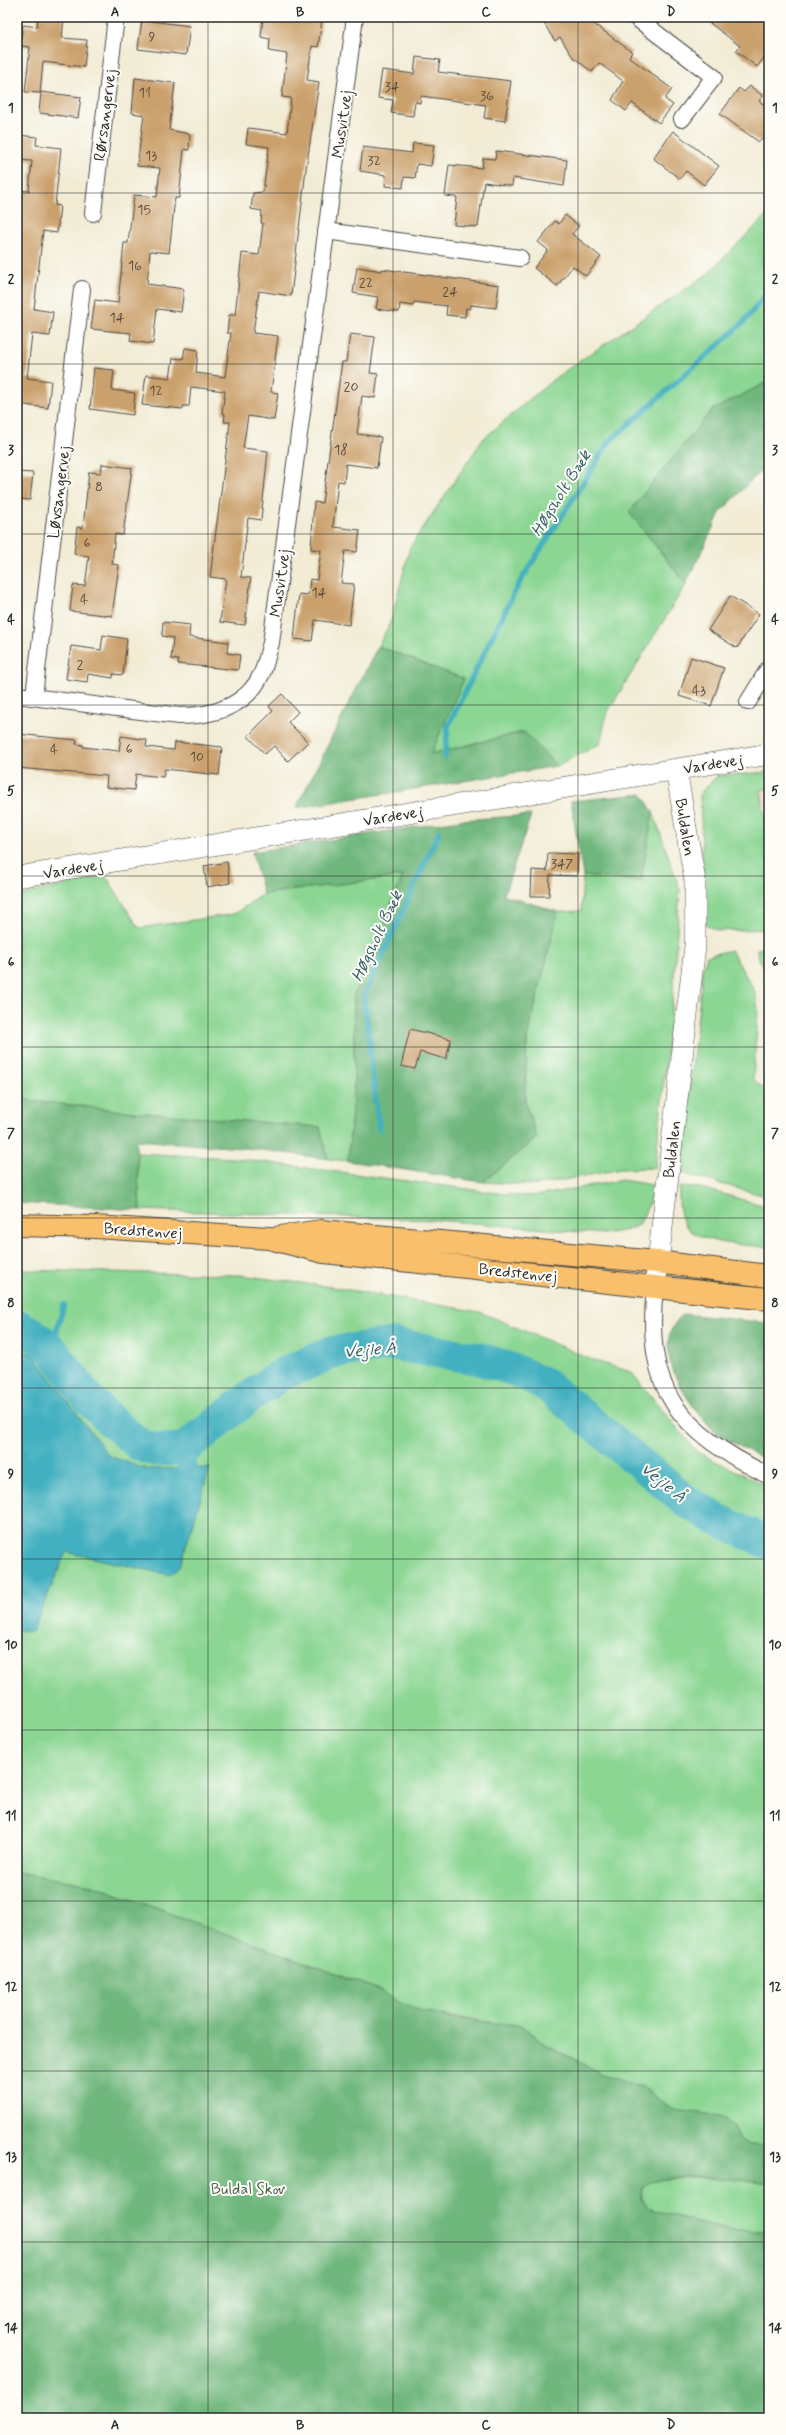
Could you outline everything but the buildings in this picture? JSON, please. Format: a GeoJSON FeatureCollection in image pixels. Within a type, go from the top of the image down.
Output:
{"type":"FeatureCollection","features":[{"type":"Feature","properties":{"kind":"highway","name":"Bredstenvej"},"geometry":{"type":"LineString","coordinates":[[17,1225],[96,1227],[269,1238],[324,1252],[769,1299]]}},
{"type":"Feature","properties":{"kind":"highway","name":"Bredstenvej"},"geometry":{"type":"LineString","coordinates":[[269,1238],[321,1231],[657,1262],[769,1276]]}},
{"type":"Feature","properties":{"kind":"street","name":"Rørsangervej"},"geometry":{"type":"LineString","coordinates":[[93,213],[116,17]]}},
{"type":"Feature","properties":{"kind":"street","name":"Musvitvej"},"geometry":{"type":"LineString","coordinates":[[17,695],[180,716],[204,716],[222,711],[242,697],[262,673],[271,643],[355,17]]}},
{"type":"Feature","properties":{"kind":"street"},"geometry":{"type":"LineString","coordinates":[[635,17],[714,77],[682,119]]}},
{"type":"Feature","properties":{"kind":"street"},"geometry":{"type":"LineString","coordinates":[[326,231],[520,258]]}},
{"type":"Feature","properties":{"kind":"street","name":"Løvsangervej"},"geometry":{"type":"LineString","coordinates":[[34,696],[82,288]]}},
{"type":"Feature","properties":{"kind":"street"},"geometry":{"type":"LineString","coordinates":[[748,702],[769,668]]}},
{"type":"Feature","properties":{"kind":"street","name":"Vardevej"},"geometry":{"type":"LineString","coordinates":[[17,877],[769,754]]}},
{"type":"Feature","properties":{"kind":"street","name":"Buldalen"},"geometry":{"type":"LineString","coordinates":[[676,770],[695,881],[695,946],[657,1262],[652,1316],[654,1359],[666,1394],[688,1422],[711,1442],[740,1461],[769,1476]]}},
{"type":"Feature","properties":{"kind":"shaded area"},"geometry":{"type":"Polygon","coordinates":[[[769,788],[769,844],[761,789],[769,788]]]}},
{"type":"Feature","properties":{"kind":"green space"},"geometry":{"type":"Polygon","coordinates":[[[769,213],[769,381],[711,411],[629,512],[686,584],[607,713],[600,744],[557,766],[523,732],[430,754],[464,679],[378,646],[391,621],[410,547],[483,439],[555,378],[706,275],[769,213]]]}},
{"type":"Feature","properties":{"kind":"green space"},"geometry":{"type":"Polygon","coordinates":[[[769,381],[769,462],[720,513],[686,584],[629,512],[711,411],[769,381]]]}},
{"type":"Feature","properties":{"kind":"green space"},"geometry":{"type":"Polygon","coordinates":[[[378,646],[464,679],[431,754],[524,732],[557,766],[296,808],[378,646]]]}},
{"type":"Feature","properties":{"kind":"green space"},"geometry":{"type":"Polygon","coordinates":[[[769,772],[769,788],[761,790],[769,844],[769,929],[719,931],[705,925],[700,793],[717,776],[769,772]]]}},
{"type":"Feature","properties":{"kind":"green space"},"geometry":{"type":"Polygon","coordinates":[[[642,794],[653,812],[641,881],[583,876],[571,801],[642,794]]]}},
{"type":"Feature","properties":{"kind":"green space"},"geometry":{"type":"Polygon","coordinates":[[[653,812],[680,890],[672,1004],[655,1168],[621,1169],[537,1185],[483,1182],[537,1138],[525,1102],[527,1039],[558,912],[581,911],[583,876],[641,881],[653,812]]]}},
{"type":"Feature","properties":{"kind":"green space"},"geometry":{"type":"Polygon","coordinates":[[[531,815],[504,895],[558,912],[527,1039],[525,1102],[537,1138],[483,1182],[348,1161],[354,1085],[354,994],[403,876],[263,894],[252,852],[460,820],[531,815]]]}},
{"type":"Feature","properties":{"kind":"green space"},"geometry":{"type":"Polygon","coordinates":[[[106,876],[139,928],[234,914],[263,894],[403,876],[354,994],[354,1085],[348,1161],[328,1159],[320,1127],[133,1112],[17,1099],[17,896],[106,876]]]}},
{"type":"Feature","properties":{"kind":"green space"},"geometry":{"type":"Polygon","coordinates":[[[769,947],[769,980],[767,972],[758,957],[757,949],[769,947]]]}},
{"type":"Feature","properties":{"kind":"green space"},"geometry":{"type":"Polygon","coordinates":[[[731,950],[755,992],[758,1010],[753,1079],[769,1094],[769,1197],[681,1173],[703,967],[707,956],[731,950]]]}},
{"type":"Feature","properties":{"kind":"green space"},"geometry":{"type":"Polygon","coordinates":[[[17,1099],[133,1112],[320,1127],[328,1159],[255,1149],[136,1140],[140,1210],[17,1203],[17,1099]]]}},
{"type":"Feature","properties":{"kind":"green space"},"geometry":{"type":"Polygon","coordinates":[[[137,1153],[232,1158],[521,1196],[541,1195],[622,1180],[652,1185],[649,1204],[639,1225],[627,1230],[604,1234],[437,1220],[140,1210],[137,1153]]]}},
{"type":"Feature","properties":{"kind":"green space"},"geometry":{"type":"Polygon","coordinates":[[[679,1187],[701,1188],[769,1207],[769,1247],[725,1243],[702,1237],[693,1232],[683,1222],[680,1207],[679,1187]]]}},
{"type":"Feature","properties":{"kind":"green space"},"geometry":{"type":"Polygon","coordinates":[[[17,1270],[240,1275],[338,1288],[480,1312],[595,1361],[631,1372],[697,1452],[769,1487],[769,2146],[750,2145],[739,2139],[732,2125],[725,2118],[715,2115],[674,2110],[641,2086],[604,2076],[570,2056],[543,2044],[526,2028],[422,2012],[393,2001],[380,1990],[92,1885],[17,1872],[17,1270]]]}},
{"type":"Feature","properties":{"kind":"green space"},"geometry":{"type":"Polygon","coordinates":[[[684,1314],[769,1323],[769,1461],[735,1444],[711,1429],[693,1406],[677,1380],[668,1352],[669,1338],[674,1325],[684,1314]]]}},
{"type":"Feature","properties":{"kind":"green space","name":"Buldal Skov"},"geometry":{"type":"Polygon","coordinates":[[[17,1872],[92,1885],[380,1990],[395,2000],[429,2013],[465,2020],[519,2025],[526,2028],[543,2044],[570,2056],[604,2076],[641,2086],[674,2110],[715,2115],[725,2118],[732,2125],[739,2139],[750,2145],[769,2146],[769,2184],[741,2180],[703,2178],[666,2179],[652,2182],[642,2187],[641,2194],[643,2202],[650,2209],[705,2224],[739,2231],[769,2231],[769,2418],[17,2418],[17,1872]]]}},
{"type":"Feature","properties":{"kind":"green space"},"geometry":{"type":"Polygon","coordinates":[[[725,2178],[769,2184],[769,2231],[739,2231],[705,2224],[650,2209],[645,2204],[642,2197],[642,2187],[654,2179],[725,2178]]]}},
{"type":"Feature","properties":{"kind":"water"},"geometry":{"type":"Polygon","coordinates":[[[17,1349],[33,1355],[109,1456],[146,1469],[210,1468],[180,1566],[170,1575],[66,1552],[32,1632],[17,1630],[17,1349]]]}},
{"type":"Feature","properties":{"kind":"waterway","name":"Høgsholt Bæk"},"geometry":{"type":"LineString","coordinates":[[445,757],[448,726],[518,585],[609,442],[743,323],[769,290]]}},
{"type":"Feature","properties":{"kind":"waterway","name":"Høgsholt Bæk"},"geometry":{"type":"LineString","coordinates":[[379,1129],[364,996],[439,832]]}},
{"type":"Feature","properties":{"kind":"waterway"},"geometry":{"type":"LineString","coordinates":[[51,1349],[64,1305]]}},
{"type":"Feature","properties":{"kind":"waterway","name":"Vejle Å"},"geometry":{"type":"LineString","coordinates":[[17,1325],[33,1334],[51,1349],[88,1398],[110,1420],[140,1445],[155,1450],[184,1449],[252,1395],[284,1373],[334,1352],[392,1344],[480,1359],[517,1371],[546,1385],[686,1501],[718,1520],[769,1543]]}},
{"type":"Feature","properties":{"kind":"waterway"},"geometry":{"type":"LineString","coordinates":[[177,1451],[187,1466],[189,1476],[183,1493]]}}]}
